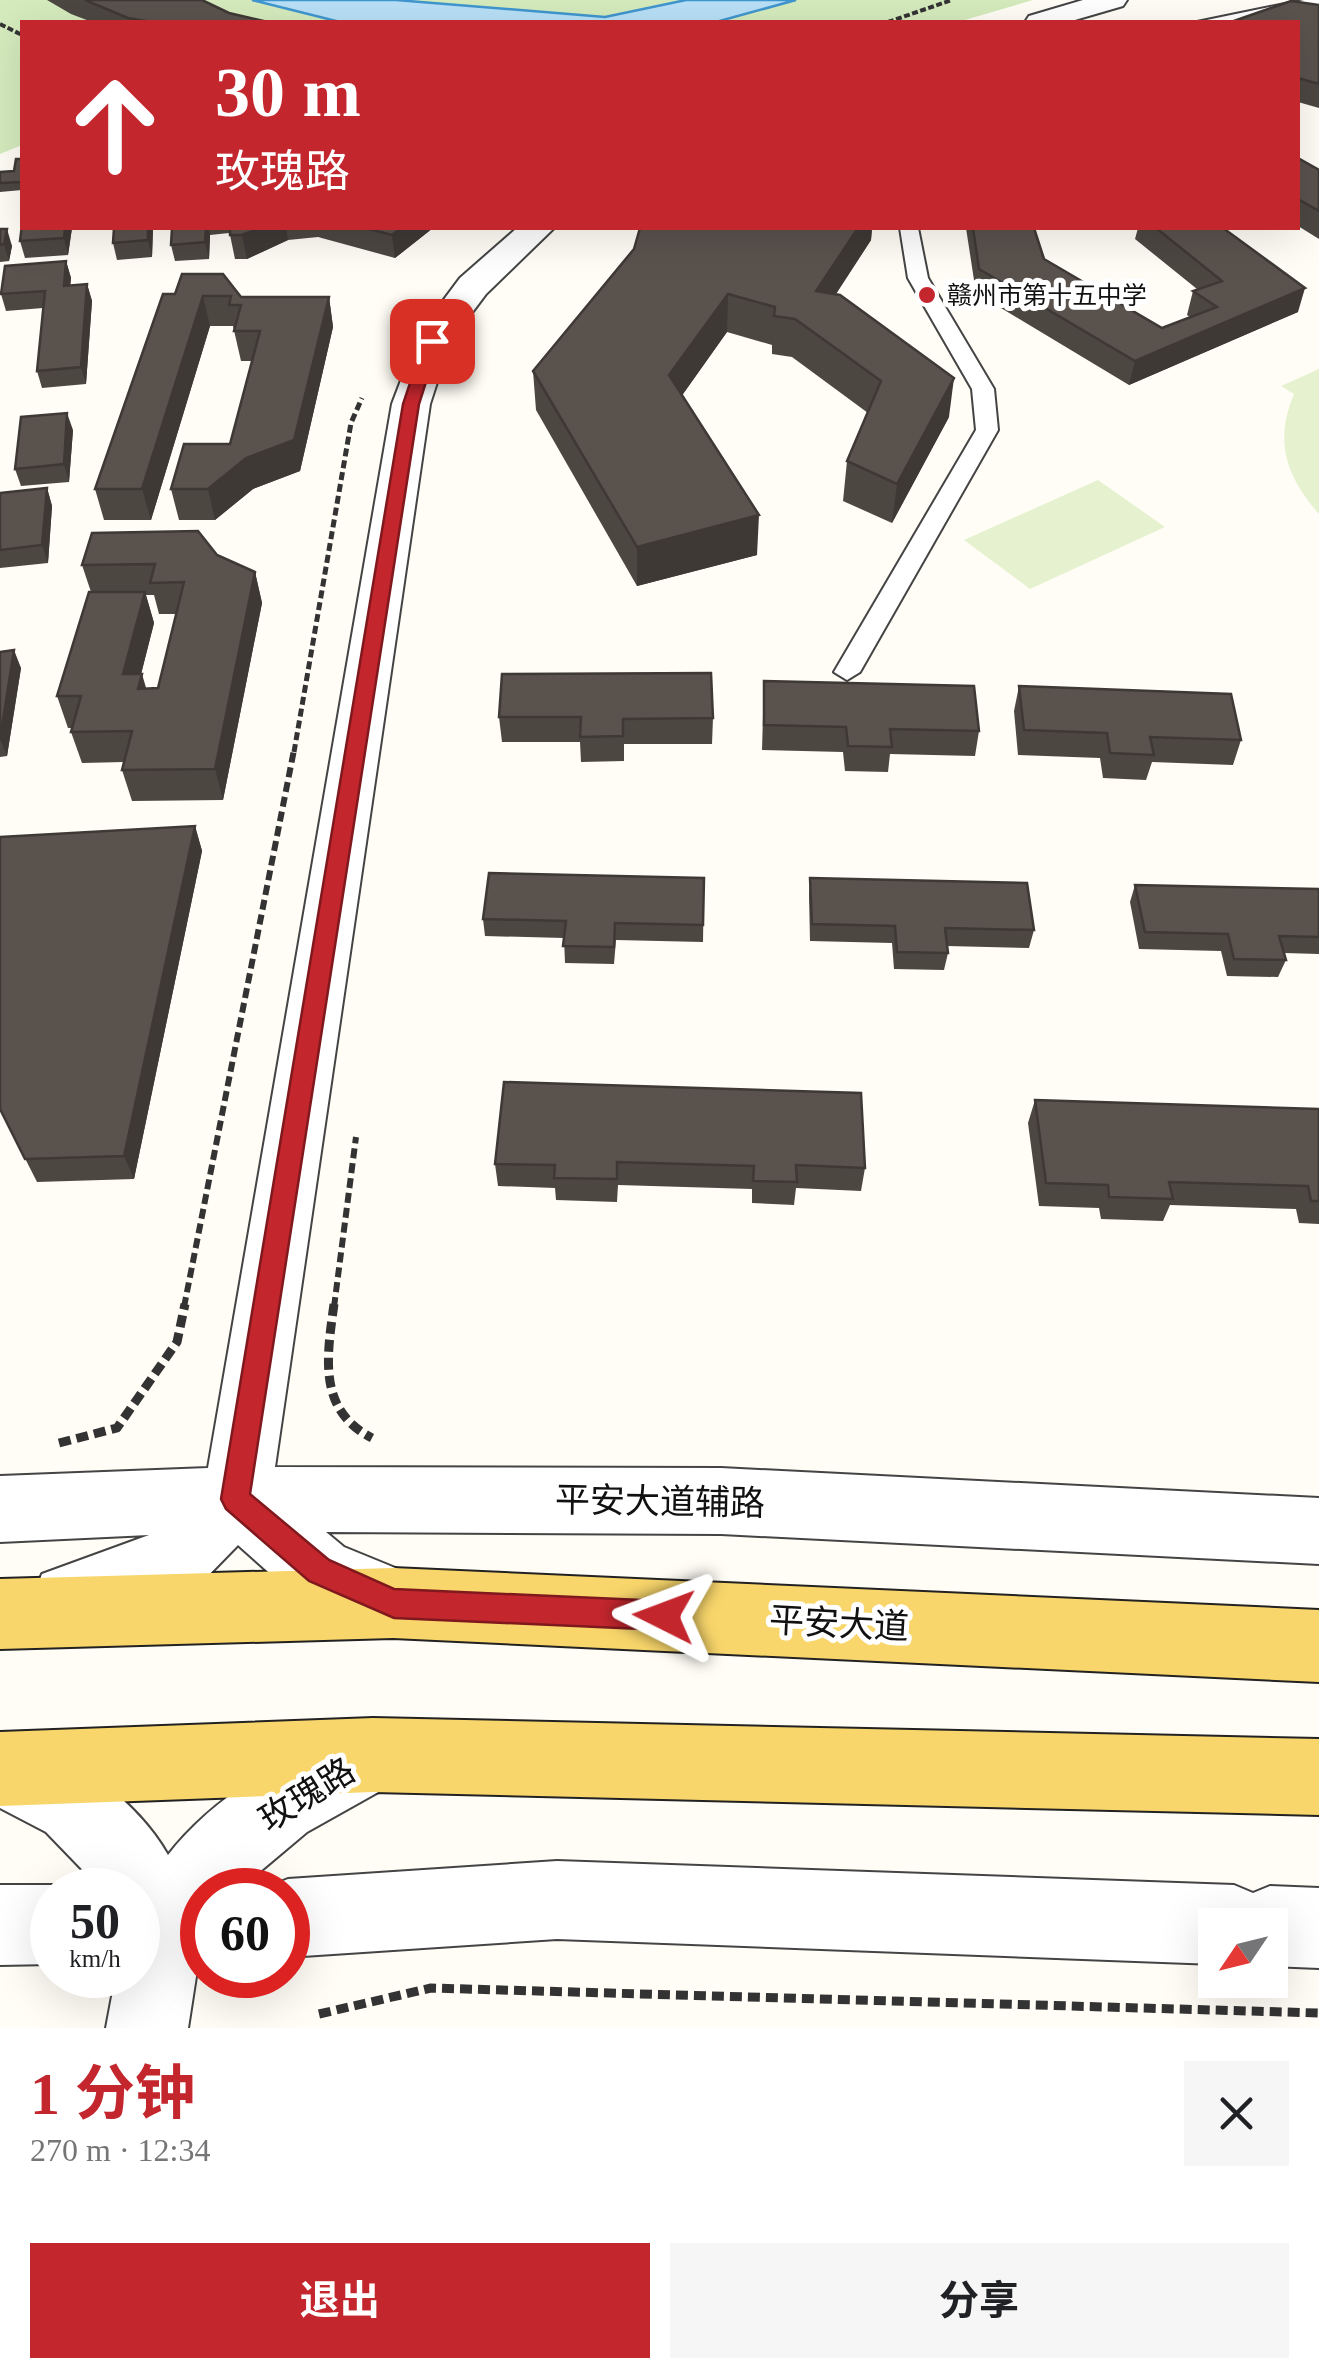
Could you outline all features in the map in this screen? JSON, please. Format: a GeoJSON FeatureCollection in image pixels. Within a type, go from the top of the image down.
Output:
{"type":"FeatureCollection","features":[{"type":"Feature","properties":{"kind":"main road","name":"平安大道"},"geometry":{"type":"LineString","coordinates":[[14,1614],[394,1603],[1319,1646]]}},
{"type":"Feature","properties":{"kind":"main road"},"geometry":{"type":"LineString","coordinates":[[1,1769],[373,1755],[1319,1777]]}},
{"type":"Feature","properties":{"kind":"street"},"geometry":{"type":"LineString","coordinates":[[1046,20],[1113,0]]}},
{"type":"Feature","properties":{"kind":"street"},"geometry":{"type":"LineString","coordinates":[[14,1614],[175,1560],[236,1499],[411,404],[432,341],[473,286],[535,230]]}},
{"type":"Feature","properties":{"kind":"street"},"geometry":{"type":"LineString","coordinates":[[236,1499],[319,1570],[394,1603]]}},
{"type":"Feature","properties":{"kind":"street","name":"平安大道辅路"},"geometry":{"type":"LineString","coordinates":[[0,1510],[236,1499],[720,1500],[1319,1531]]}},
{"type":"Feature","properties":{"kind":"street","name":"玫瑰路"},"geometry":{"type":"LineString","coordinates":[[147,2028],[168,1925],[214,1858],[280,1805],[373,1755]]}},
{"type":"Feature","properties":{"kind":"street"},"geometry":{"type":"LineString","coordinates":[[1,1769],[72,1805],[127,1858],[168,1925]]}},
{"type":"Feature","properties":{"kind":"street"},"geometry":{"type":"LineString","coordinates":[[310,1917],[557,1900],[1198,1924]]}},
{"type":"Feature","properties":{"kind":"street"},"geometry":{"type":"LineString","coordinates":[[0,1925],[30,1925]]}},
{"type":"Feature","properties":{"kind":"street"},"geometry":{"type":"LineString","coordinates":[[1288,1927],[1319,1928]]}},
{"type":"Feature","properties":{"kind":"lane"},"geometry":{"type":"LineString","coordinates":[[1216,20],[1319,2]]}},
{"type":"Feature","properties":{"kind":"lane"},"geometry":{"type":"LineString","coordinates":[[847,672],[988,430],[983,390],[918,278],[909,230]]}},
{"type":"Feature","properties":{"kind":"path"},"geometry":{"type":"LineString","coordinates":[[894,20],[952,0]]}},
{"type":"Feature","properties":{"kind":"path"},"geometry":{"type":"LineString","coordinates":[[117,1428],[177,1342],[288,786],[351,423],[363,395]]}},
{"type":"Feature","properties":{"kind":"path"},"geometry":{"type":"LineString","coordinates":[[349,1426],[324,1371],[356,1136]]}},
{"type":"Feature","properties":{"kind":"path"},"geometry":{"type":"LineString","coordinates":[[320,2014],[431,1988],[1319,2013]]}},
{"type":"Feature","properties":{"kind":"green space"},"geometry":{"type":"Polygon","coordinates":[[[0,0],[1033,0],[965,20],[20,20],[20,146],[0,154],[0,0]]]}},
{"type":"Feature","properties":{"kind":"green space"},"geometry":{"type":"Polygon","coordinates":[[[1319,369],[1319,514],[1291,472],[1284,443],[1294,394],[1281,386],[1319,369]]]}},
{"type":"Feature","properties":{"kind":"green space"},"geometry":{"type":"Polygon","coordinates":[[[1098,480],[1165,527],[1030,589],[964,540],[1098,480]]]}},
{"type":"Feature","properties":{"kind":"water"},"geometry":{"type":"Polygon","coordinates":[[[252,0],[396,0],[605,17],[686,0],[796,0],[723,20],[332,20],[252,0]]]}},
{"type":"Feature","properties":{"kind":"building"},"geometry":{"type":"Polygon","coordinates":[[[85,0],[202,0],[229,13],[259,20],[140,20],[85,0]]]}},
{"type":"Feature","properties":{"kind":"building"},"geometry":{"type":"Polygon","coordinates":[[[1291,1],[1319,5],[1319,84],[1300,79],[1300,20],[1237,20],[1291,1]]]}},
{"type":"Feature","properties":{"kind":"building"},"geometry":{"type":"Polygon","coordinates":[[[16,159],[20,159],[20,182],[0,183],[0,172],[14,171],[16,159]]]}},
{"type":"Feature","properties":{"kind":"building"},"geometry":{"type":"Polygon","coordinates":[[[1300,159],[1319,170],[1319,211],[1300,200],[1300,159]]]}},
{"type":"Feature","properties":{"kind":"building"},"geometry":{"type":"Polygon","coordinates":[[[0,229],[7,229],[4,244],[0,245],[0,229]]]}},
{"type":"Feature","properties":{"kind":"building"},"geometry":{"type":"Polygon","coordinates":[[[21,230],[65,230],[64,238],[20,241],[21,230]]]}},
{"type":"Feature","properties":{"kind":"building"},"geometry":{"type":"Polygon","coordinates":[[[114,230],[148,230],[148,240],[113,243],[114,230]]]}},
{"type":"Feature","properties":{"kind":"building"},"geometry":{"type":"Polygon","coordinates":[[[172,230],[206,230],[205,242],[171,245],[172,230]]]}},
{"type":"Feature","properties":{"kind":"building"},"geometry":{"type":"Polygon","coordinates":[[[230,230],[255,230],[242,235],[230,235],[230,230]]]}},
{"type":"Feature","properties":{"kind":"building"},"geometry":{"type":"Polygon","coordinates":[[[373,230],[398,230],[392,235],[373,230]]]}},
{"type":"Feature","properties":{"kind":"building"},"geometry":{"type":"Polygon","coordinates":[[[639,230],[857,230],[816,291],[840,295],[954,378],[897,484],[847,461],[881,381],[795,319],[774,316],[775,307],[728,294],[669,375],[759,515],[637,547],[533,371],[634,249],[639,230]]]}},
{"type":"Feature","properties":{"kind":"building"},"geometry":{"type":"Polygon","coordinates":[[[973,230],[1035,230],[1044,259],[1162,328],[1217,307],[1193,291],[1222,281],[1158,230],[1226,230],[1305,288],[1135,361],[979,269],[973,230]]]}},
{"type":"Feature","properties":{"kind":"building"},"geometry":{"type":"Polygon","coordinates":[[[66,261],[64,286],[87,284],[81,367],[37,371],[45,291],[1,294],[5,266],[66,261]]]}},
{"type":"Feature","properties":{"kind":"building"},"geometry":{"type":"Polygon","coordinates":[[[182,274],[223,274],[241,297],[329,297],[294,440],[246,458],[208,489],[171,489],[184,444],[230,444],[260,331],[234,331],[241,305],[229,305],[231,296],[203,296],[142,489],[95,489],[163,294],[175,294],[182,274]]]}},
{"type":"Feature","properties":{"kind":"building"},"geometry":{"type":"Polygon","coordinates":[[[67,413],[64,464],[15,469],[21,417],[67,413]]]}},
{"type":"Feature","properties":{"kind":"building"},"geometry":{"type":"Polygon","coordinates":[[[47,488],[42,545],[0,550],[0,493],[47,488]]]}},
{"type":"Feature","properties":{"kind":"building"},"geometry":{"type":"Polygon","coordinates":[[[198,531],[217,555],[255,572],[215,769],[122,770],[132,731],[71,732],[81,696],[57,696],[89,592],[145,592],[123,674],[142,674],[138,689],[158,688],[184,582],[150,583],[155,564],[82,565],[92,533],[198,531]]]}},
{"type":"Feature","properties":{"kind":"building"},"geometry":{"type":"Polygon","coordinates":[[[14,650],[0,739],[0,652],[14,650]]]}},
{"type":"Feature","properties":{"kind":"building"},"geometry":{"type":"Polygon","coordinates":[[[711,673],[713,718],[623,719],[623,736],[580,737],[581,717],[499,717],[502,674],[711,673]]]}},
{"type":"Feature","properties":{"kind":"building"},"geometry":{"type":"Polygon","coordinates":[[[764,681],[974,686],[979,731],[890,729],[892,747],[848,746],[846,727],[764,725],[764,681]]]}},
{"type":"Feature","properties":{"kind":"building"},"geometry":{"type":"Polygon","coordinates":[[[1019,686],[1231,694],[1241,740],[1150,737],[1154,755],[1110,753],[1107,733],[1024,730],[1019,686]]]}},
{"type":"Feature","properties":{"kind":"building"},"geometry":{"type":"Polygon","coordinates":[[[195,826],[124,1156],[25,1159],[0,1109],[0,837],[195,826]]]}},
{"type":"Feature","properties":{"kind":"building"},"geometry":{"type":"Polygon","coordinates":[[[489,873],[704,878],[703,925],[615,923],[614,947],[563,946],[566,921],[483,919],[489,873]]]}},
{"type":"Feature","properties":{"kind":"building"},"geometry":{"type":"Polygon","coordinates":[[[810,878],[1027,883],[1034,930],[945,928],[948,953],[897,952],[895,926],[812,924],[810,878]]]}},
{"type":"Feature","properties":{"kind":"building"},"geometry":{"type":"Polygon","coordinates":[[[1135,885],[1319,889],[1319,937],[1279,936],[1286,960],[1234,959],[1228,934],[1145,932],[1135,885]]]}},
{"type":"Feature","properties":{"kind":"building"},"geometry":{"type":"Polygon","coordinates":[[[504,1082],[861,1093],[865,1168],[796,1165],[797,1182],[753,1181],[754,1166],[617,1162],[617,1179],[554,1178],[555,1165],[495,1164],[504,1082]]]}},
{"type":"Feature","properties":{"kind":"building"},"geometry":{"type":"Polygon","coordinates":[[[1035,1100],[1319,1109],[1319,1201],[1311,1201],[1308,1186],[1169,1182],[1173,1199],[1109,1197],[1108,1185],[1046,1183],[1035,1100]]]}},
{"type":"Feature","properties":{"kind":"place","name":"赣州市第十五中学"},"geometry":{"type":"Point","coordinates":[927,295]}},
{"type":"Feature","properties":{"kind":"route"},"geometry":{"type":"LineString","coordinates":[[432,341],[411,404],[236,1499],[277,1539],[319,1570],[394,1603],[664,1616]]}}]}
